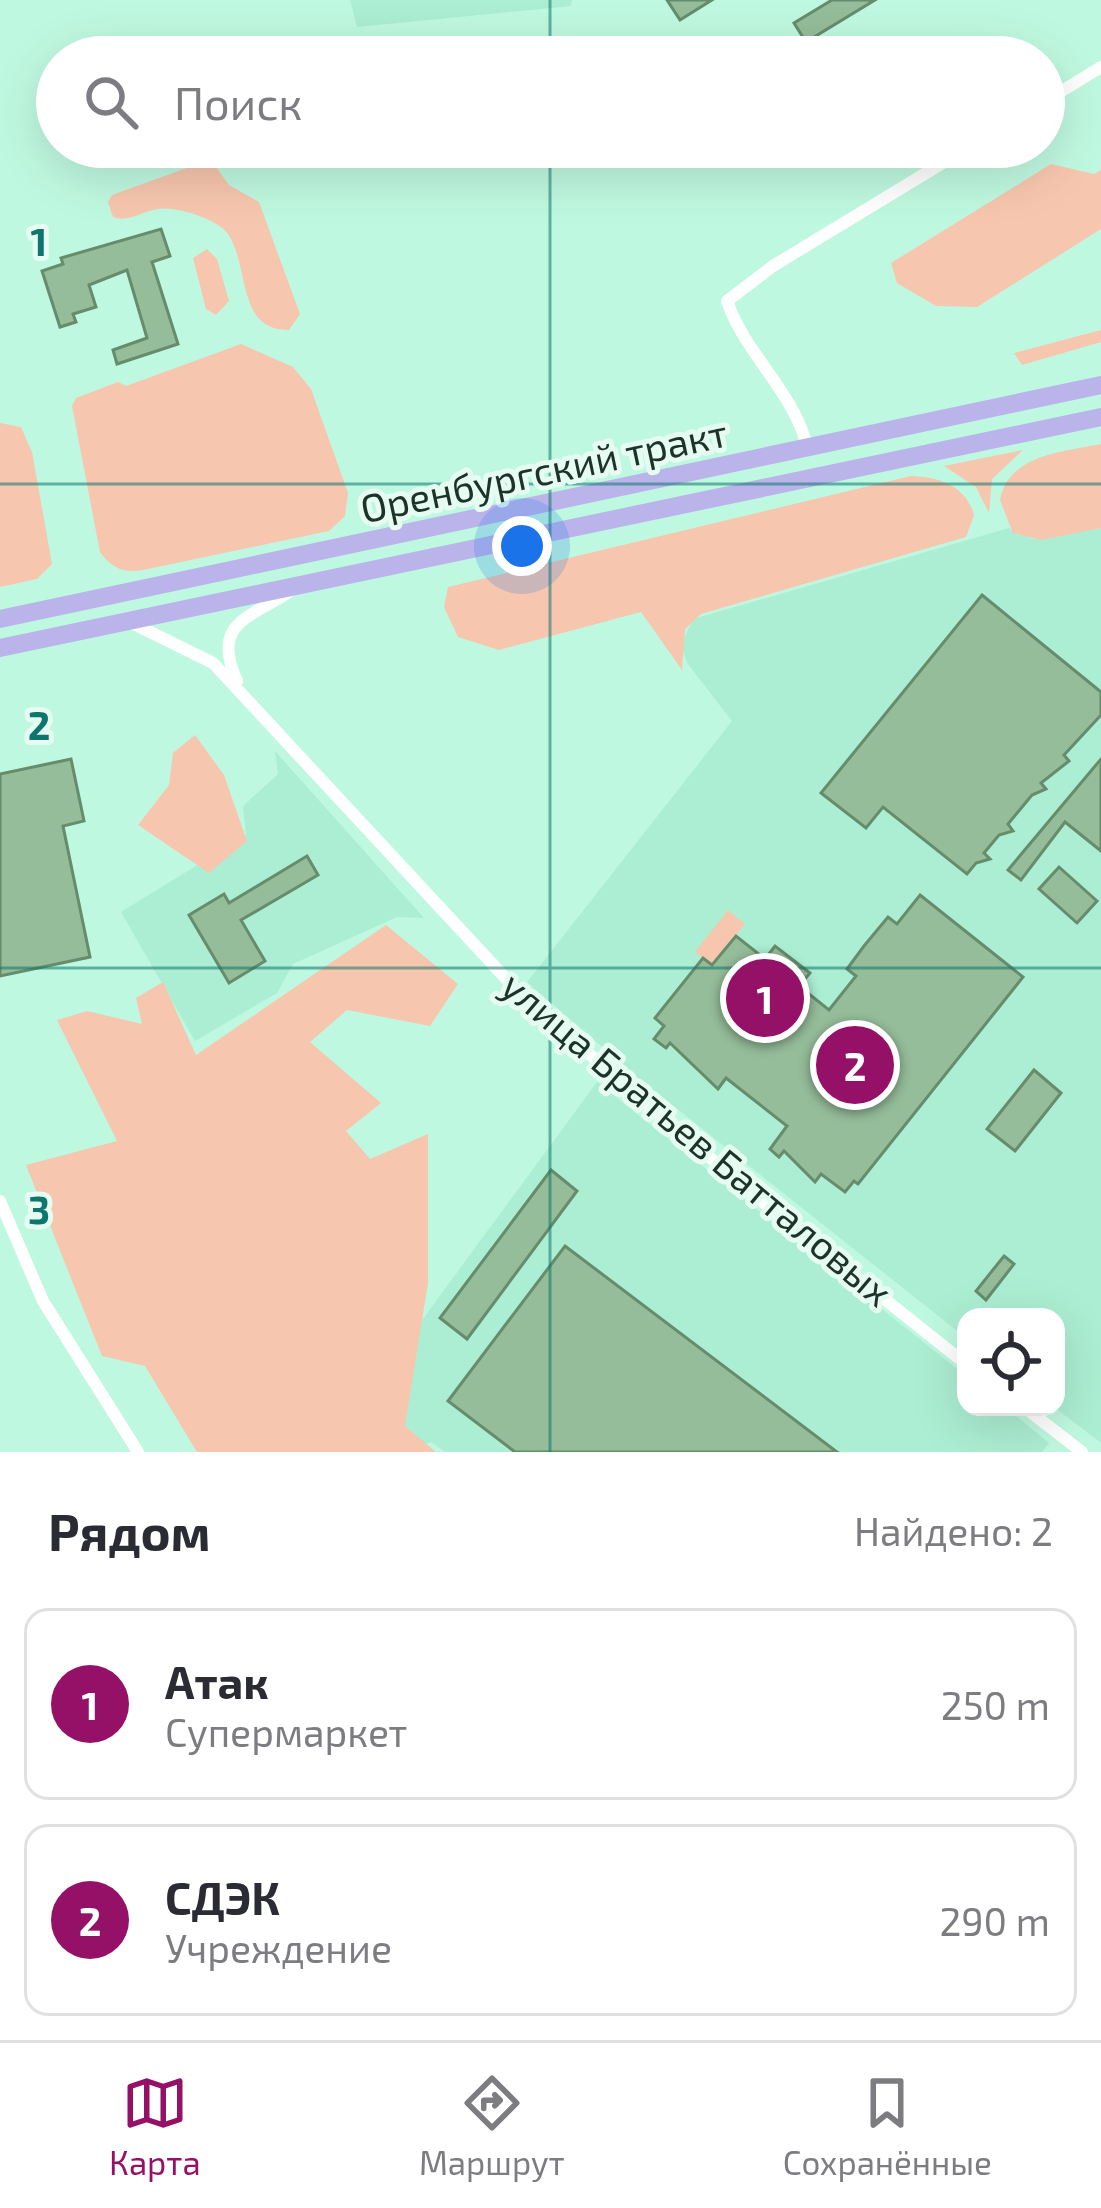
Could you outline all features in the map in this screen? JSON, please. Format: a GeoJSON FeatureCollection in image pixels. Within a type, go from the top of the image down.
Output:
{"type":"FeatureCollection","features":[{"type":"Feature","properties":{"kind":"main road","name":"Оренбургский тракт"},"geometry":{"type":"LineString","coordinates":[[0,619],[1101,385]]}},
{"type":"Feature","properties":{"kind":"main road","name":"Оренбургский тракт"},"geometry":{"type":"LineString","coordinates":[[0,648],[1101,417]]}},
{"type":"Feature","properties":{"kind":"street"},"geometry":{"type":"LineString","coordinates":[[1065,89],[1101,68]]}},
{"type":"Feature","properties":{"kind":"street"},"geometry":{"type":"LineString","coordinates":[[808,450],[800,416],[749,346],[727,301],[773,266],[934,168]]}},
{"type":"Feature","properties":{"kind":"street","name":"улица Братьев Батталовых"},"geometry":{"type":"LineString","coordinates":[[243,693],[227,656],[236,622],[302,584]]}},
{"type":"Feature","properties":{"kind":"street","name":"улица Братьев Батталовых"},"geometry":{"type":"LineString","coordinates":[[125,620],[182,643],[243,693],[524,998],[690,1142],[957,1357]]}},
{"type":"Feature","properties":{"kind":"street"},"geometry":{"type":"LineString","coordinates":[[0,1202],[43,1301],[138,1452]]}},
{"type":"Feature","properties":{"kind":"street"},"geometry":{"type":"LineString","coordinates":[[1036,1416],[1082,1452]]}},
{"type":"Feature","properties":{"kind":"shaded area"},"geometry":{"type":"Polygon","coordinates":[[[350,0],[572,0],[571,6],[357,27],[350,0]]]}},
{"type":"Feature","properties":{"kind":"shaded area"},"geometry":{"type":"Polygon","coordinates":[[[187,168],[217,168],[229,185],[259,202],[300,314],[289,330],[272,327],[252,309],[235,247],[215,223],[166,209],[125,219],[113,217],[108,202],[112,195],[187,168]]]}},
{"type":"Feature","properties":{"kind":"shaded area"},"geometry":{"type":"Polygon","coordinates":[[[1045,168],[1094,174],[1101,170],[1101,229],[977,307],[936,306],[897,283],[891,263],[1045,168]]]}},
{"type":"Feature","properties":{"kind":"shaded area"},"geometry":{"type":"Polygon","coordinates":[[[207,249],[217,259],[229,301],[216,315],[206,309],[193,258],[207,249]]]}},
{"type":"Feature","properties":{"kind":"shaded area"},"geometry":{"type":"Polygon","coordinates":[[[1101,330],[1101,342],[1022,365],[1014,353],[1101,330]]]}},
{"type":"Feature","properties":{"kind":"shaded area"},"geometry":{"type":"Polygon","coordinates":[[[241,344],[293,367],[311,389],[348,493],[345,516],[329,531],[143,570],[114,566],[100,552],[72,406],[76,398],[118,382],[126,386],[241,344]]]}},
{"type":"Feature","properties":{"kind":"shaded area"},"geometry":{"type":"Polygon","coordinates":[[[0,423],[21,427],[32,452],[52,564],[37,579],[0,587],[0,423]]]}},
{"type":"Feature","properties":{"kind":"shaded area"},"geometry":{"type":"Polygon","coordinates":[[[1101,444],[1101,528],[1041,540],[1013,533],[1000,500],[1014,473],[1055,453],[1101,444]]]}},
{"type":"Feature","properties":{"kind":"shaded area"},"geometry":{"type":"Polygon","coordinates":[[[1023,450],[992,479],[989,513],[976,487],[944,466],[1023,450]]]}},
{"type":"Feature","properties":{"kind":"shaded area"},"geometry":{"type":"Polygon","coordinates":[[[911,476],[942,481],[965,497],[974,515],[966,537],[701,614],[685,629],[682,670],[641,612],[499,650],[458,637],[444,607],[448,587],[911,476]]]}},
{"type":"Feature","properties":{"kind":"shaded area"},"geometry":{"type":"Polygon","coordinates":[[[1009,528],[1033,539],[1101,528],[1101,1443],[1065,1415],[1065,1308],[957,1308],[957,1331],[637,1077],[527,982],[732,721],[687,663],[681,645],[693,619],[1009,528]]]}},
{"type":"Feature","properties":{"kind":"shaded area"},"geometry":{"type":"Polygon","coordinates":[[[195,735],[224,775],[247,841],[209,873],[138,825],[169,785],[173,753],[195,735]]]}},
{"type":"Feature","properties":{"kind":"shaded area"},"geometry":{"type":"Polygon","coordinates":[[[275,751],[424,918],[397,917],[293,964],[277,993],[195,1041],[121,912],[246,835],[243,806],[278,774],[275,751]]]}},
{"type":"Feature","properties":{"kind":"shaded area"},"geometry":{"type":"Polygon","coordinates":[[[728,910],[745,924],[712,965],[695,952],[728,910]]]}},
{"type":"Feature","properties":{"kind":"shaded area"},"geometry":{"type":"Polygon","coordinates":[[[386,925],[458,984],[430,1026],[347,1010],[310,1042],[381,1103],[346,1131],[370,1159],[428,1134],[428,1283],[405,1426],[436,1452],[197,1452],[145,1366],[102,1356],[26,1165],[117,1141],[57,1020],[87,1011],[142,1024],[136,998],[163,982],[196,1055],[386,925]]]}},
{"type":"Feature","properties":{"kind":"shaded area"},"geometry":{"type":"Polygon","coordinates":[[[597,1082],[957,1369],[957,1416],[1016,1416],[1049,1443],[1042,1452],[445,1452],[431,1442],[414,1449],[361,1403],[597,1082]]]}},
{"type":"Feature","properties":{"kind":"building"},"geometry":{"type":"Polygon","coordinates":[[[667,0],[712,0],[680,20],[667,0]]]}},
{"type":"Feature","properties":{"kind":"building"},"geometry":{"type":"Polygon","coordinates":[[[832,0],[875,0],[816,36],[802,36],[794,23],[832,0]]]}},
{"type":"Feature","properties":{"kind":"building"},"geometry":{"type":"Polygon","coordinates":[[[161,229],[170,256],[152,262],[178,344],[117,364],[113,350],[147,338],[127,270],[89,285],[96,307],[73,314],[76,322],[60,327],[42,271],[63,264],[61,258],[161,229]]]}},
{"type":"Feature","properties":{"kind":"building"},"geometry":{"type":"Polygon","coordinates":[[[982,595],[1101,692],[1101,715],[1064,755],[1069,761],[1041,783],[1046,789],[1032,795],[1008,824],[1013,831],[999,835],[984,853],[990,859],[976,863],[967,874],[883,807],[866,828],[821,793],[982,595]]]}},
{"type":"Feature","properties":{"kind":"building"},"geometry":{"type":"Polygon","coordinates":[[[71,759],[84,821],[63,826],[90,957],[0,976],[0,774],[71,759]]]}},
{"type":"Feature","properties":{"kind":"building"},"geometry":{"type":"Polygon","coordinates":[[[1101,759],[1101,851],[1065,822],[1021,880],[1008,870],[1101,759]]]}},
{"type":"Feature","properties":{"kind":"building"},"geometry":{"type":"Polygon","coordinates":[[[307,856],[318,875],[241,920],[265,961],[229,983],[189,915],[224,894],[229,903],[307,856]]]}},
{"type":"Feature","properties":{"kind":"building"},"geometry":{"type":"Polygon","coordinates":[[[1059,867],[1097,901],[1077,923],[1039,889],[1059,867]]]}},
{"type":"Feature","properties":{"kind":"building"},"geometry":{"type":"Polygon","coordinates":[[[920,895],[1023,977],[858,1184],[854,1181],[845,1192],[821,1174],[815,1182],[784,1151],[779,1157],[770,1149],[787,1126],[726,1078],[718,1089],[670,1043],[666,1048],[654,1039],[664,1026],[655,1018],[703,958],[712,965],[736,936],[765,959],[775,946],[810,973],[799,986],[829,1010],[856,976],[847,969],[864,946],[888,917],[897,924],[920,895]]]}},
{"type":"Feature","properties":{"kind":"building"},"geometry":{"type":"Polygon","coordinates":[[[1034,1070],[1061,1093],[1015,1151],[987,1129],[1034,1070]]]}},
{"type":"Feature","properties":{"kind":"building"},"geometry":{"type":"Polygon","coordinates":[[[551,1170],[577,1191],[467,1339],[440,1318],[551,1170]]]}},
{"type":"Feature","properties":{"kind":"building"},"geometry":{"type":"Polygon","coordinates":[[[565,1246],[837,1452],[515,1452],[448,1401],[565,1246]]]}},
{"type":"Feature","properties":{"kind":"building"},"geometry":{"type":"Polygon","coordinates":[[[1004,1256],[1014,1264],[986,1300],[976,1291],[1004,1256]]]}},
{"type":"Feature","properties":{"kind":"place","name":"Атак"},"geometry":{"type":"Point","coordinates":[765,998]}},
{"type":"Feature","properties":{"kind":"place","name":"СДЭК"},"geometry":{"type":"Point","coordinates":[855,1065]}}]}
